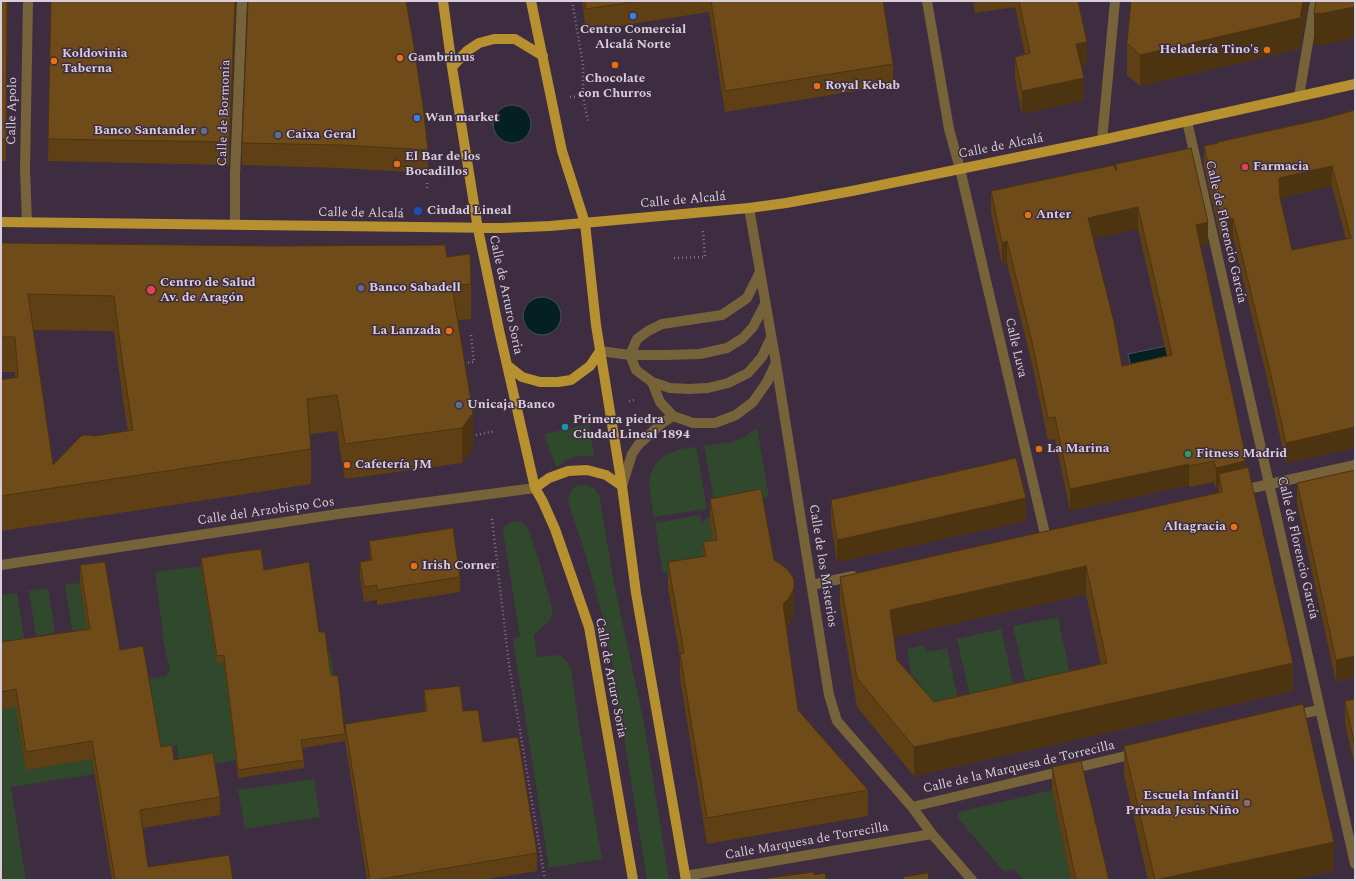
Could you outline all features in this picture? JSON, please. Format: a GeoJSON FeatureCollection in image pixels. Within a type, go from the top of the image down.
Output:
{"type":"FeatureCollection","features":[{"type":"Feature","properties":{"kind":"main road","name":"Calle de Arturo Soria"},"geometry":{"type":"LineString","coordinates":[[443,1],[478,229],[535,488],[555,529],[589,627],[631,879]]}},
{"type":"Feature","properties":{"kind":"main road"},"geometry":{"type":"LineString","coordinates":[[531,1],[562,151],[585,223],[600,351],[622,486],[636,593],[686,878]]}},
{"type":"Feature","properties":{"kind":"main road"},"geometry":{"type":"LineString","coordinates":[[452,67],[467,51],[478,43],[494,39],[515,39],[543,56]]}},
{"type":"Feature","properties":{"kind":"main road","name":"Calle de Alcalá"},"geometry":{"type":"LineString","coordinates":[[1,222],[478,229],[525,228],[749,208],[852,191],[1102,140],[1355,84]]}},
{"type":"Feature","properties":{"kind":"main road","name":"Calle de Arturo Soria"},"geometry":{"type":"LineString","coordinates":[[508,366],[522,377],[540,382],[571,380],[590,366],[600,351]]}},
{"type":"Feature","properties":{"kind":"main road"},"geometry":{"type":"LineString","coordinates":[[535,488],[550,478],[568,471],[587,470],[606,475],[622,486]]}},
{"type":"Feature","properties":{"kind":"street","name":"Calle Apolo"},"geometry":{"type":"LineString","coordinates":[[27,222],[25,168],[28,1]]}},
{"type":"Feature","properties":{"kind":"street","name":"Calle de Bormonia"},"geometry":{"type":"LineString","coordinates":[[235,226],[242,1]]}},
{"type":"Feature","properties":{"kind":"street","name":"Calle Luva"},"geometry":{"type":"LineString","coordinates":[[927,1],[945,112],[960,169],[1045,534]]}},
{"type":"Feature","properties":{"kind":"street"},"geometry":{"type":"LineString","coordinates":[[1102,140],[1115,1]]}},
{"type":"Feature","properties":{"kind":"street"},"geometry":{"type":"LineString","coordinates":[[1299,96],[1315,1]]}},
{"type":"Feature","properties":{"kind":"street","name":"Calle de Florencio García"},"geometry":{"type":"LineString","coordinates":[[1187,121],[1355,864]]}},
{"type":"Feature","properties":{"kind":"street","name":"Calle de los Misterios"},"geometry":{"type":"LineString","coordinates":[[749,208],[776,363],[829,695],[837,721],[912,807],[932,834],[972,880]]}},
{"type":"Feature","properties":{"kind":"street"},"geometry":{"type":"LineString","coordinates":[[760,272],[747,298],[722,315],[662,324],[648,331],[638,339],[630,355],[636,370],[652,382],[670,388],[689,390],[708,388],[728,383],[748,373],[762,357],[771,338]]}},
{"type":"Feature","properties":{"kind":"street"},"geometry":{"type":"LineString","coordinates":[[600,351],[630,355],[700,354],[728,348],[743,338],[754,327],[765,304]]}},
{"type":"Feature","properties":{"kind":"street"},"geometry":{"type":"LineString","coordinates":[[652,382],[660,402],[673,416],[693,423],[715,423],[736,415],[753,402],[767,382],[776,363]]}},
{"type":"Feature","properties":{"kind":"street"},"geometry":{"type":"LineString","coordinates":[[622,486],[632,454],[639,444],[662,423],[673,416]]}},
{"type":"Feature","properties":{"kind":"street"},"geometry":{"type":"LineString","coordinates":[[1233,492],[1355,465]]}},
{"type":"Feature","properties":{"kind":"street","name":"Calle del Arzobispo Cos"},"geometry":{"type":"LineString","coordinates":[[1,565],[338,514],[535,488]]}},
{"type":"Feature","properties":{"kind":"street"},"geometry":{"type":"LineString","coordinates":[[812,585],[866,573]]}},
{"type":"Feature","properties":{"kind":"street"},"geometry":{"type":"LineString","coordinates":[[1284,718],[1319,710]]}},
{"type":"Feature","properties":{"kind":"street","name":"Calle de la Marquesa de Torrecilla"},"geometry":{"type":"LineString","coordinates":[[912,807],[1146,751]]}},
{"type":"Feature","properties":{"kind":"street","name":"Calle Marquesa de Torrecilla"},"geometry":{"type":"LineString","coordinates":[[686,878],[932,834]]}},
{"type":"Feature","properties":{"kind":"path"},"geometry":{"type":"LineString","coordinates":[[572,1],[583,64],[583,96],[588,122]]}},
{"type":"Feature","properties":{"kind":"path"},"geometry":{"type":"LineString","coordinates":[[427,181],[427,188]]}},
{"type":"Feature","properties":{"kind":"path"},"geometry":{"type":"LineString","coordinates":[[674,258],[705,257],[702,212]]}},
{"type":"Feature","properties":{"kind":"path"},"geometry":{"type":"LineString","coordinates":[[464,363],[474,362],[471,335]]}},
{"type":"Feature","properties":{"kind":"path"},"geometry":{"type":"LineString","coordinates":[[476,435],[495,431]]}},
{"type":"Feature","properties":{"kind":"path"},"geometry":{"type":"LineString","coordinates":[[492,519],[509,665],[545,880]]}},
{"type":"Feature","properties":{"kind":"green space"},"geometry":{"type":"Polygon","coordinates":[[[589,424],[594,454],[593,457],[573,457],[556,467],[544,434],[589,424]]]}},
{"type":"Feature","properties":{"kind":"green space"},"geometry":{"type":"Polygon","coordinates":[[[757,428],[769,497],[715,507],[704,446],[732,442],[743,438],[757,428]]]}},
{"type":"Feature","properties":{"kind":"green space"},"geometry":{"type":"Polygon","coordinates":[[[696,447],[707,509],[654,517],[649,486],[650,475],[656,463],[665,455],[680,449],[696,447]]]}},
{"type":"Feature","properties":{"kind":"green space"},"geometry":{"type":"Polygon","coordinates":[[[586,485],[594,488],[599,495],[614,583],[644,723],[669,880],[647,880],[611,656],[602,614],[584,549],[568,502],[569,495],[573,489],[577,486],[586,485]]]}},
{"type":"Feature","properties":{"kind":"green space"},"geometry":{"type":"Polygon","coordinates":[[[700,515],[702,524],[706,518],[716,516],[715,551],[703,568],[663,573],[655,523],[700,515]]]}},
{"type":"Feature","properties":{"kind":"green space"},"geometry":{"type":"Polygon","coordinates":[[[510,522],[522,522],[528,528],[553,611],[550,620],[534,635],[537,657],[559,655],[565,659],[571,669],[602,859],[549,868],[513,639],[520,637],[503,531],[505,526],[510,522]]]}},
{"type":"Feature","properties":{"kind":"green space"},"geometry":{"type":"Polygon","coordinates":[[[201,566],[217,664],[330,651],[335,684],[236,760],[180,771],[177,745],[94,761],[95,774],[11,787],[26,880],[1,880],[1,595],[17,593],[24,638],[5,641],[9,659],[85,708],[65,585],[80,583],[96,688],[167,676],[167,673],[170,672],[164,643],[155,572],[201,566]]]}},
{"type":"Feature","properties":{"kind":"green space"},"geometry":{"type":"Polygon","coordinates":[[[48,588],[55,633],[36,636],[29,591],[48,588]]]}},
{"type":"Feature","properties":{"kind":"green space"},"geometry":{"type":"Polygon","coordinates":[[[1058,617],[1072,683],[1028,693],[1013,626],[1058,617]]]}},
{"type":"Feature","properties":{"kind":"green space"},"geometry":{"type":"Polygon","coordinates":[[[1001,629],[1016,696],[972,705],[957,639],[1001,629]]]}},
{"type":"Feature","properties":{"kind":"green space"},"geometry":{"type":"Polygon","coordinates":[[[924,645],[926,652],[947,648],[960,708],[938,713],[921,693],[924,689],[915,678],[912,680],[907,649],[924,645]]]}},
{"type":"Feature","properties":{"kind":"green space"},"geometry":{"type":"Polygon","coordinates":[[[314,779],[320,817],[245,829],[238,790],[314,779]]]}},
{"type":"Feature","properties":{"kind":"green space"},"geometry":{"type":"Polygon","coordinates":[[[1052,790],[1071,880],[1024,880],[1014,869],[1004,872],[957,817],[959,812],[1052,790]]]}},
{"type":"Feature","properties":{"kind":"shaded area"},"geometry":{"type":"Polygon","coordinates":[[[508,105],[516,105],[523,108],[528,113],[531,124],[528,135],[523,140],[516,143],[508,143],[501,140],[496,135],[493,128],[493,120],[496,113],[501,108],[508,105]]]}},
{"type":"Feature","properties":{"kind":"shaded area"},"geometry":{"type":"Polygon","coordinates":[[[538,297],[546,297],[553,300],[558,305],[561,316],[558,327],[553,332],[546,335],[538,335],[531,332],[526,327],[523,320],[523,312],[526,305],[531,300],[538,297]]]}},
{"type":"Feature","properties":{"kind":"shaded area"},"geometry":{"type":"Polygon","coordinates":[[[1167,346],[1171,363],[1132,372],[1128,354],[1167,346]]]}},
{"type":"Feature","properties":{"kind":"building"},"geometry":{"type":"Polygon","coordinates":[[[1,1],[7,1],[6,139],[1,139],[1,1]]]}},
{"type":"Feature","properties":{"kind":"building"},"geometry":{"type":"Polygon","coordinates":[[[51,1],[235,1],[229,142],[48,139],[51,1]]]}},
{"type":"Feature","properties":{"kind":"building"},"geometry":{"type":"Polygon","coordinates":[[[248,1],[406,1],[423,106],[428,150],[340,145],[242,143],[248,1]]]}},
{"type":"Feature","properties":{"kind":"building"},"geometry":{"type":"Polygon","coordinates":[[[585,1],[640,1],[586,9],[585,1]]]}},
{"type":"Feature","properties":{"kind":"building"},"geometry":{"type":"Polygon","coordinates":[[[711,1],[883,1],[893,64],[725,91],[711,1]]]}},
{"type":"Feature","properties":{"kind":"building"},"geometry":{"type":"Polygon","coordinates":[[[1019,1],[1078,1],[1087,42],[1076,44],[1084,78],[1022,91],[1015,57],[1030,53],[1019,1]]]}},
{"type":"Feature","properties":{"kind":"building"},"geometry":{"type":"Polygon","coordinates":[[[1131,1],[1303,1],[1300,18],[1140,55],[1127,43],[1131,1]]]}},
{"type":"Feature","properties":{"kind":"building"},"geometry":{"type":"Polygon","coordinates":[[[1316,1],[1355,1],[1355,7],[1314,14],[1316,1]]]}},
{"type":"Feature","properties":{"kind":"building"},"geometry":{"type":"Polygon","coordinates":[[[1355,110],[1355,427],[1286,443],[1233,218],[1221,221],[1204,146],[1323,119],[1355,110]],[[1332,166],[1279,178],[1280,198],[1292,250],[1351,238],[1332,166]]]}},
{"type":"Feature","properties":{"kind":"building"},"geometry":{"type":"Polygon","coordinates":[[[1191,148],[1208,222],[1196,225],[1245,453],[1245,461],[1216,468],[1214,461],[1189,466],[1189,464],[1070,489],[1055,417],[1048,418],[1032,342],[1007,241],[1002,243],[991,191],[1114,165],[1116,171],[1116,164],[1191,148]],[[1138,207],[1088,218],[1114,322],[1122,366],[1172,355],[1138,207]]]}},
{"type":"Feature","properties":{"kind":"building"},"geometry":{"type":"Polygon","coordinates":[[[1,243],[276,246],[445,245],[447,257],[470,254],[471,284],[452,286],[473,413],[462,428],[345,444],[337,395],[307,399],[311,449],[1,496],[1,380],[18,377],[15,337],[1,337],[1,243]],[[28,294],[53,465],[80,437],[85,435],[95,436],[133,430],[114,296],[28,294]]]}},
{"type":"Feature","properties":{"kind":"building"},"geometry":{"type":"Polygon","coordinates":[[[1016,458],[1026,498],[837,540],[831,500],[1016,458]]]}},
{"type":"Feature","properties":{"kind":"building"},"geometry":{"type":"Polygon","coordinates":[[[1248,467],[1293,663],[914,747],[857,678],[840,577],[1222,492],[1219,474],[1248,467]],[[1086,566],[890,610],[897,660],[934,702],[1107,663],[1086,566]]]}},
{"type":"Feature","properties":{"kind":"building"},"geometry":{"type":"Polygon","coordinates":[[[1355,470],[1355,656],[1336,660],[1297,483],[1355,470]]]}},
{"type":"Feature","properties":{"kind":"building"},"geometry":{"type":"Polygon","coordinates":[[[761,489],[774,560],[786,568],[794,580],[794,588],[789,598],[783,604],[798,710],[868,790],[707,818],[680,654],[684,653],[668,562],[706,556],[703,542],[717,540],[710,499],[761,489]]]}},
{"type":"Feature","properties":{"kind":"building","name":"Irish Corner"},"geometry":{"type":"Polygon","coordinates":[[[453,528],[460,577],[377,590],[377,585],[364,587],[360,562],[372,560],[369,541],[453,528]]]}},
{"type":"Feature","properties":{"kind":"building"},"geometry":{"type":"Polygon","coordinates":[[[261,549],[264,570],[309,562],[319,632],[325,632],[331,675],[338,676],[345,734],[301,740],[304,760],[238,770],[224,655],[217,656],[201,558],[261,549]]]}},
{"type":"Feature","properties":{"kind":"building"},"geometry":{"type":"Polygon","coordinates":[[[105,562],[120,650],[143,646],[161,747],[172,745],[174,760],[213,753],[220,797],[140,810],[148,867],[229,855],[233,880],[115,880],[92,741],[26,752],[16,689],[1,692],[1,642],[90,629],[80,565],[105,562]]]}},
{"type":"Feature","properties":{"kind":"building"},"geometry":{"type":"Polygon","coordinates":[[[460,686],[463,711],[478,710],[483,742],[518,737],[537,853],[370,880],[345,724],[427,711],[424,690],[460,686]]]}},
{"type":"Feature","properties":{"kind":"building"},"geometry":{"type":"Polygon","coordinates":[[[1355,699],[1355,746],[1345,701],[1355,699]]]}},
{"type":"Feature","properties":{"kind":"building"},"geometry":{"type":"Polygon","coordinates":[[[1303,704],[1334,842],[1155,880],[1124,746],[1303,704]]]}},
{"type":"Feature","properties":{"kind":"building"},"geometry":{"type":"Polygon","coordinates":[[[1081,761],[1109,880],[1076,880],[1052,767],[1081,761]]]}},
{"type":"Feature","properties":{"kind":"building"},"geometry":{"type":"Polygon","coordinates":[[[2,869],[3,880],[1,880],[2,869]]]}},
{"type":"Feature","properties":{"kind":"building"},"geometry":{"type":"Polygon","coordinates":[[[814,872],[814,875],[825,873],[826,880],[754,880],[814,872]]]}},
{"type":"Feature","properties":{"kind":"building"},"geometry":{"type":"Polygon","coordinates":[[[928,873],[929,880],[904,880],[903,877],[928,873]]]}},
{"type":"Feature","properties":{"kind":"place","name":"Centro Comercial Alcalá Norte"},"geometry":{"type":"Point","coordinates":[633,16]}},
{"type":"Feature","properties":{"kind":"place","name":"Heladería Tino's"},"geometry":{"type":"Point","coordinates":[1267,50]}},
{"type":"Feature","properties":{"kind":"place","name":"Gambrinus"},"geometry":{"type":"Point","coordinates":[400,58]}},
{"type":"Feature","properties":{"kind":"place","name":"Koldovinia Taberna"},"geometry":{"type":"Point","coordinates":[54,61]}},
{"type":"Feature","properties":{"kind":"place","name":"Chocolate con Churros"},"geometry":{"type":"Point","coordinates":[615,65]}},
{"type":"Feature","properties":{"kind":"place","name":"Royal Kebab"},"geometry":{"type":"Point","coordinates":[817,86]}},
{"type":"Feature","properties":{"kind":"place","name":"Wan market"},"geometry":{"type":"Point","coordinates":[417,118]}},
{"type":"Feature","properties":{"kind":"place","name":"Banco Santander"},"geometry":{"type":"Point","coordinates":[204,131]}},
{"type":"Feature","properties":{"kind":"place","name":"Caixa Geral"},"geometry":{"type":"Point","coordinates":[278,135]}},
{"type":"Feature","properties":{"kind":"place","name":"El Bar de los Bocadillos"},"geometry":{"type":"Point","coordinates":[397,164]}},
{"type":"Feature","properties":{"kind":"place","name":"Farmacia"},"geometry":{"type":"Point","coordinates":[1245,167]}},
{"type":"Feature","properties":{"kind":"place","name":"Ciudad Lineal"},"geometry":{"type":"Point","coordinates":[418,211]}},
{"type":"Feature","properties":{"kind":"place","name":"Anter"},"geometry":{"type":"Point","coordinates":[1028,215]}},
{"type":"Feature","properties":{"kind":"place","name":"Banco Sabadell"},"geometry":{"type":"Point","coordinates":[361,288]}},
{"type":"Feature","properties":{"kind":"place","name":"Centro de Salud Av. de Aragón"},"geometry":{"type":"Point","coordinates":[151,290]}},
{"type":"Feature","properties":{"kind":"place","name":"La Lanzada"},"geometry":{"type":"Point","coordinates":[449,331]}},
{"type":"Feature","properties":{"kind":"place","name":"Unicaja Banco"},"geometry":{"type":"Point","coordinates":[459,405]}},
{"type":"Feature","properties":{"kind":"place","name":"Primera piedra Ciudad Lineal 1894"},"geometry":{"type":"Point","coordinates":[565,427]}},
{"type":"Feature","properties":{"kind":"place","name":"La Marina"},"geometry":{"type":"Point","coordinates":[1039,449]}},
{"type":"Feature","properties":{"kind":"place","name":"Fitness Madrid"},"geometry":{"type":"Point","coordinates":[1188,454]}},
{"type":"Feature","properties":{"kind":"place","name":"Cafetería JM"},"geometry":{"type":"Point","coordinates":[347,465]}},
{"type":"Feature","properties":{"kind":"place","name":"Altagracia"},"geometry":{"type":"Point","coordinates":[1234,527]}},
{"type":"Feature","properties":{"kind":"place","name":"Irish Corner"},"geometry":{"type":"Point","coordinates":[414,566]}},
{"type":"Feature","properties":{"kind":"place","name":"Escuela Infantil Privada Jesús Niño"},"geometry":{"type":"Point","coordinates":[1247,803]}}]}
